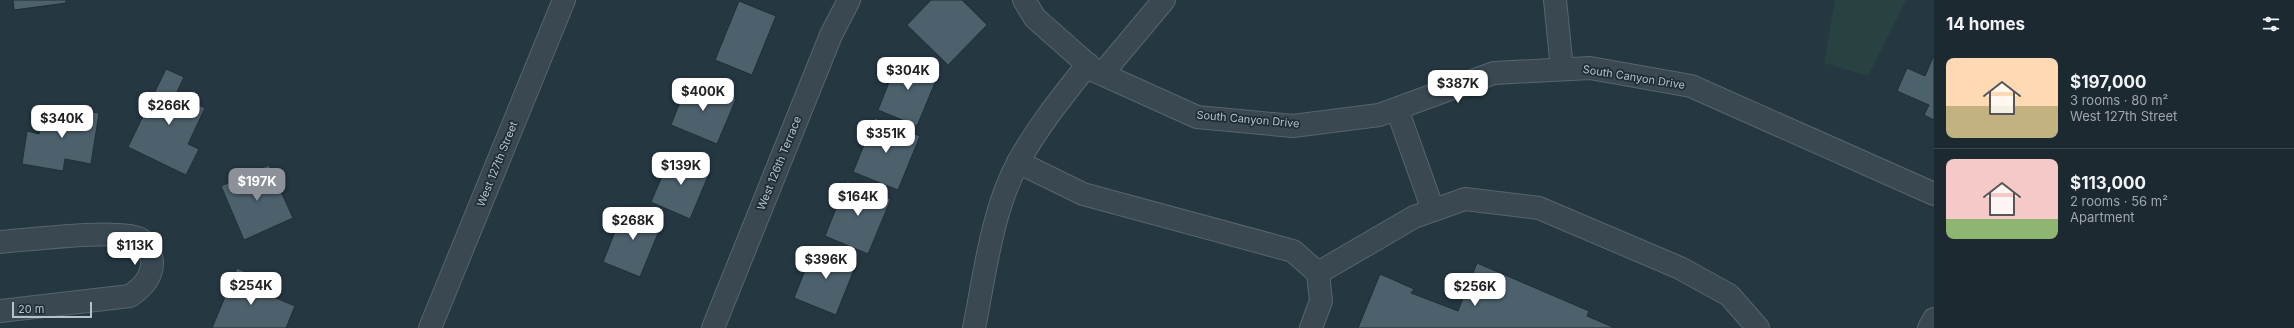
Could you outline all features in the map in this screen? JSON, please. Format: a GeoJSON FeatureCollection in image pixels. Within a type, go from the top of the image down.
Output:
{"type":"FeatureCollection","features":[{"type":"Feature","properties":{"kind":"street","name":"West 127th Street"},"geometry":{"type":"LineString","coordinates":[[430,328],[564,0]]}},
{"type":"Feature","properties":{"kind":"street","name":"West 126th Terrace"},"geometry":{"type":"LineString","coordinates":[[713,328],[831,35],[850,0]]}},
{"type":"Feature","properties":{"kind":"street","name":"South Canyon Drive"},"geometry":{"type":"LineString","coordinates":[[1024,0],[1035,18],[1095,69],[1197,117],[1293,126],[1379,116],[1494,73],[1590,68],[1691,86],[1934,194]]}},
{"type":"Feature","properties":{"kind":"street"},"geometry":{"type":"LineString","coordinates":[[974,328],[1000,206],[1018,162],[1039,127],[1164,0]]}},
{"type":"Feature","properties":{"kind":"street"},"geometry":{"type":"LineString","coordinates":[[1555,0],[1562,69]]}},
{"type":"Feature","properties":{"kind":"street"},"geometry":{"type":"LineString","coordinates":[[1397,109],[1433,210]]}},
{"type":"Feature","properties":{"kind":"street"},"geometry":{"type":"LineString","coordinates":[[1018,162],[1084,194],[1293,251],[1318,273],[1321,301],[1311,328]]}},
{"type":"Feature","properties":{"kind":"street"},"geometry":{"type":"LineString","coordinates":[[1318,273],[1414,217],[1465,199],[1538,208],[1680,268],[1729,296],[1758,328]]}},
{"type":"Feature","properties":{"kind":"street"},"geometry":{"type":"LineString","coordinates":[[0,242],[121,234],[141,239],[148,248],[152,261],[151,274],[141,289],[130,296],[0,311]]}},
{"type":"Feature","properties":{"kind":"street"},"geometry":{"type":"LineString","coordinates":[[1930,328],[1934,319]]}},
{"type":"Feature","properties":{"kind":"green space"},"geometry":{"type":"Polygon","coordinates":[[[1835,0],[1906,0],[1868,76],[1824,63],[1835,0]]]}},
{"type":"Feature","properties":{"kind":"building"},"geometry":{"type":"Polygon","coordinates":[[[13,0],[66,0],[66,3],[14,10],[13,0]]]}},
{"type":"Feature","properties":{"kind":"building"},"geometry":{"type":"Polygon","coordinates":[[[931,0],[962,0],[987,25],[948,65],[907,25],[931,0]]]}},
{"type":"Feature","properties":{"kind":"building"},"geometry":{"type":"Polygon","coordinates":[[[739,1],[776,16],[752,75],[715,60],[739,1]]]}},
{"type":"Feature","properties":{"kind":"building"},"geometry":{"type":"Polygon","coordinates":[[[1934,55],[1934,120],[1924,115],[1929,105],[1897,91],[1907,68],[1925,76],[1934,55]]]}},
{"type":"Feature","properties":{"kind":"building"},"geometry":{"type":"Polygon","coordinates":[[[899,57],[939,73],[917,126],[878,110],[899,57]]]}},
{"type":"Feature","properties":{"kind":"building"},"geometry":{"type":"Polygon","coordinates":[[[166,69],[184,77],[176,94],[205,108],[188,144],[199,149],[186,175],[128,147],[166,69]]]}},
{"type":"Feature","properties":{"kind":"building"},"geometry":{"type":"Polygon","coordinates":[[[689,79],[736,99],[717,144],[671,125],[689,79]]]}},
{"type":"Feature","properties":{"kind":"building"},"geometry":{"type":"Polygon","coordinates":[[[44,105],[99,113],[91,164],[65,159],[63,171],[22,164],[27,131],[39,134],[44,105]]]}},
{"type":"Feature","properties":{"kind":"building"},"geometry":{"type":"Polygon","coordinates":[[[875,118],[920,136],[898,190],[853,172],[875,118]]]}},
{"type":"Feature","properties":{"kind":"building"},"geometry":{"type":"Polygon","coordinates":[[[672,153],[711,169],[690,219],[651,202],[672,153]]]}},
{"type":"Feature","properties":{"kind":"building"},"geometry":{"type":"Polygon","coordinates":[[[269,165],[293,218],[244,240],[221,186],[269,165]]]}},
{"type":"Feature","properties":{"kind":"building"},"geometry":{"type":"Polygon","coordinates":[[[847,181],[891,199],[868,254],[825,236],[847,181]]]}},
{"type":"Feature","properties":{"kind":"building"},"geometry":{"type":"Polygon","coordinates":[[[625,206],[663,221],[640,277],[603,262],[625,206]]]}},
{"type":"Feature","properties":{"kind":"building"},"geometry":{"type":"Polygon","coordinates":[[[815,245],[857,262],[836,315],[794,298],[815,245]]]}},
{"type":"Feature","properties":{"kind":"building"},"geometry":{"type":"Polygon","coordinates":[[[1477,263],[1589,311],[1587,316],[1615,328],[1358,328],[1380,274],[1414,289],[1411,293],[1458,311],[1477,263]]]}},
{"type":"Feature","properties":{"kind":"building"},"geometry":{"type":"Polygon","coordinates":[[[237,268],[263,280],[259,291],[295,306],[286,328],[212,328],[237,268]]]}}]}
